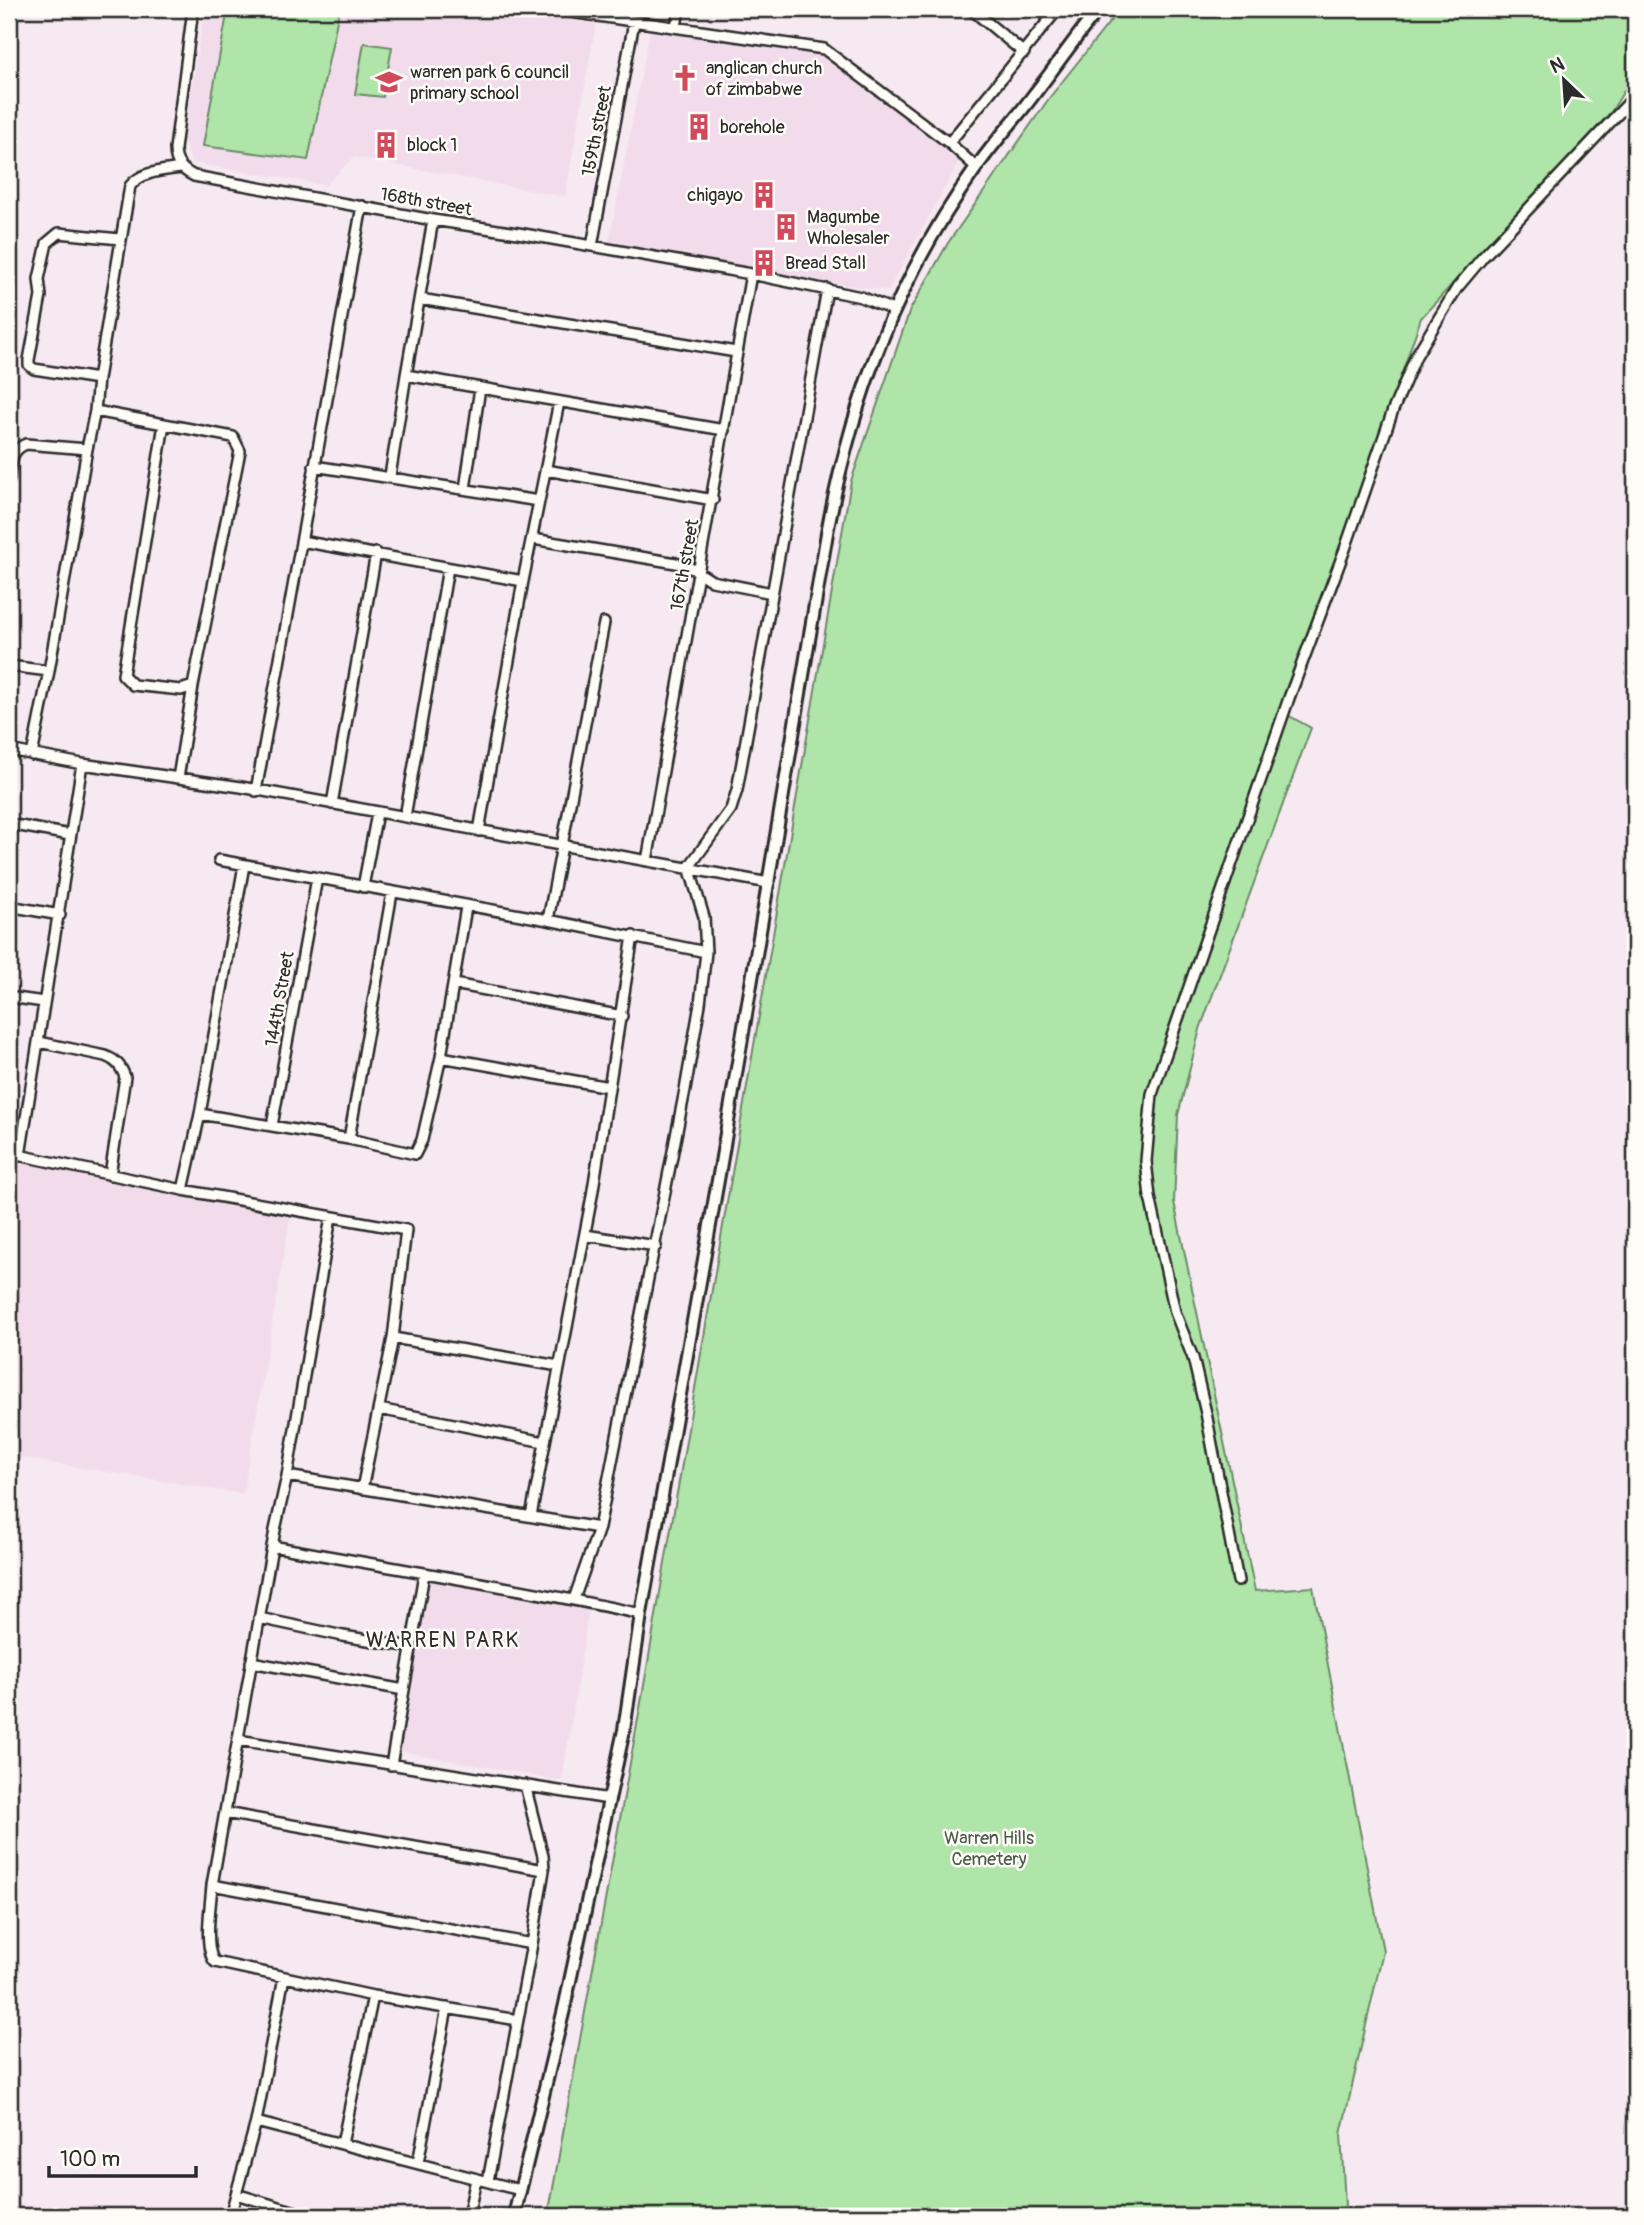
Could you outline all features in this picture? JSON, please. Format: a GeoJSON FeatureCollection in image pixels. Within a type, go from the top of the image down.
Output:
{"type":"FeatureCollection","features":[{"type":"Feature","properties":{"kind":"street"},"geometry":{"type":"LineString","coordinates":[[32,755],[95,411],[130,186],[136,178],[146,174],[181,168],[175,154],[175,140],[193,9]]}},
{"type":"Feature","properties":{"kind":"street"},"geometry":{"type":"LineString","coordinates":[[554,9],[824,49],[976,167]]}},
{"type":"Feature","properties":{"kind":"street"},"geometry":{"type":"LineString","coordinates":[[676,27],[679,9]]}},
{"type":"Feature","properties":{"kind":"street"},"geometry":{"type":"LineString","coordinates":[[971,9],[1024,53]]}},
{"type":"Feature","properties":{"kind":"street"},"geometry":{"type":"LineString","coordinates":[[948,144],[1058,9]]}},
{"type":"Feature","properties":{"kind":"street"},"geometry":{"type":"LineString","coordinates":[[514,2216],[564,2009],[624,1730],[641,1614],[835,491],[864,382],[893,310],[930,240],[976,167],[1099,9]]}},
{"type":"Feature","properties":{"kind":"street","name":"159th street"},"geometry":{"type":"LineString","coordinates":[[592,246],[634,22]]}},
{"type":"Feature","properties":{"kind":"street"},"geometry":{"type":"LineString","coordinates":[[1238,1581],[1193,1357],[1175,1312],[1150,1196],[1146,1161],[1152,1094],[1289,698],[1393,410],[1416,356],[1457,288],[1483,257],[1635,96]]}},
{"type":"Feature","properties":{"kind":"street","name":"168th street"},"geometry":{"type":"LineString","coordinates":[[181,168],[194,176],[827,289],[874,301],[893,310]]}},
{"type":"Feature","properties":{"kind":"street"},"geometry":{"type":"LineString","coordinates":[[256,791],[362,206]]}},
{"type":"Feature","properties":{"kind":"street"},"geometry":{"type":"LineString","coordinates":[[390,476],[433,220]]}},
{"type":"Feature","properties":{"kind":"street"},"geometry":{"type":"LineString","coordinates":[[98,379],[34,369],[30,365],[41,296],[39,279],[47,243],[59,233],[120,239]]}},
{"type":"Feature","properties":{"kind":"street","name":"167th street"},"geometry":{"type":"LineString","coordinates":[[646,861],[713,500],[751,274]]}},
{"type":"Feature","properties":{"kind":"street"},"geometry":{"type":"LineString","coordinates":[[689,867],[718,829],[734,801],[827,289]]}},
{"type":"Feature","properties":{"kind":"street"},"geometry":{"type":"LineString","coordinates":[[420,299],[736,352]]}},
{"type":"Feature","properties":{"kind":"street"},"geometry":{"type":"LineString","coordinates":[[406,375],[724,430]]}},
{"type":"Feature","properties":{"kind":"street"},"geometry":{"type":"LineString","coordinates":[[465,489],[480,388]]}},
{"type":"Feature","properties":{"kind":"street"},"geometry":{"type":"LineString","coordinates":[[479,831],[523,581],[559,402]]}},
{"type":"Feature","properties":{"kind":"street"},"geometry":{"type":"LineString","coordinates":[[95,411],[233,437],[240,451],[193,686],[178,778]]}},
{"type":"Feature","properties":{"kind":"street"},"geometry":{"type":"LineString","coordinates":[[163,425],[123,675],[132,685],[181,690],[193,686]]}},
{"type":"Feature","properties":{"kind":"street"},"geometry":{"type":"LineString","coordinates":[[9,480],[13,453],[26,444],[87,449]]}},
{"type":"Feature","properties":{"kind":"street"},"geometry":{"type":"LineString","coordinates":[[314,466],[538,501]]}},
{"type":"Feature","properties":{"kind":"street"},"geometry":{"type":"LineString","coordinates":[[546,470],[713,500]]}},
{"type":"Feature","properties":{"kind":"street"},"geometry":{"type":"LineString","coordinates":[[533,539],[676,563],[721,584],[772,593]]}},
{"type":"Feature","properties":{"kind":"street"},"geometry":{"type":"LineString","coordinates":[[301,541],[523,581]]}},
{"type":"Feature","properties":{"kind":"street"},"geometry":{"type":"LineString","coordinates":[[332,804],[376,553]]}},
{"type":"Feature","properties":{"kind":"street"},"geometry":{"type":"LineString","coordinates":[[405,817],[448,568]]}},
{"type":"Feature","properties":{"kind":"street"},"geometry":{"type":"LineString","coordinates":[[548,920],[604,623]]}},
{"type":"Feature","properties":{"kind":"street"},"geometry":{"type":"LineString","coordinates":[[9,666],[49,671]]}},
{"type":"Feature","properties":{"kind":"street"},"geometry":{"type":"LineString","coordinates":[[9,750],[82,765],[332,804],[769,883]]}},
{"type":"Feature","properties":{"kind":"street"},"geometry":{"type":"LineString","coordinates":[[20,1156],[82,765]]}},
{"type":"Feature","properties":{"kind":"street"},"geometry":{"type":"LineString","coordinates":[[363,887],[377,813]]}},
{"type":"Feature","properties":{"kind":"street"},"geometry":{"type":"LineString","coordinates":[[9,824],[70,835]]}},
{"type":"Feature","properties":{"kind":"street"},"geometry":{"type":"LineString","coordinates":[[219,860],[633,936],[706,952]]}},
{"type":"Feature","properties":{"kind":"street"},"geometry":{"type":"LineString","coordinates":[[183,1190],[200,1114],[244,865]]}},
{"type":"Feature","properties":{"kind":"street"},"geometry":{"type":"LineString","coordinates":[[574,1599],[600,1528],[656,1246],[700,1004],[706,952],[704,917],[689,867]]}},
{"type":"Feature","properties":{"kind":"street","name":"144th Street"},"geometry":{"type":"LineString","coordinates":[[272,1126],[317,878]]}},
{"type":"Feature","properties":{"kind":"street"},"geometry":{"type":"LineString","coordinates":[[349,1139],[392,893]]}},
{"type":"Feature","properties":{"kind":"street"},"geometry":{"type":"LineString","coordinates":[[9,906],[60,915]]}},
{"type":"Feature","properties":{"kind":"street"},"geometry":{"type":"LineString","coordinates":[[200,1114],[349,1139],[415,1154],[422,1140],[441,1058],[466,907]]}},
{"type":"Feature","properties":{"kind":"street"},"geometry":{"type":"LineString","coordinates":[[531,1516],[585,1235],[633,936]]}},
{"type":"Feature","properties":{"kind":"street"},"geometry":{"type":"LineString","coordinates":[[454,984],[622,1016]]}},
{"type":"Feature","properties":{"kind":"street"},"geometry":{"type":"LineString","coordinates":[[9,998],[44,1002]]}},
{"type":"Feature","properties":{"kind":"street"},"geometry":{"type":"LineString","coordinates":[[39,1042],[112,1058],[122,1067],[125,1077],[110,1175]]}},
{"type":"Feature","properties":{"kind":"street"},"geometry":{"type":"LineString","coordinates":[[441,1058],[609,1087]]}},
{"type":"Feature","properties":{"kind":"street"},"geometry":{"type":"LineString","coordinates":[[9,1153],[183,1190],[406,1230],[393,1338],[362,1489]]}},
{"type":"Feature","properties":{"kind":"street"},"geometry":{"type":"LineString","coordinates":[[331,1217],[287,1476],[272,1546],[212,1885],[209,1939],[211,1957],[215,1962],[373,1996],[518,2020]]}},
{"type":"Feature","properties":{"kind":"street"},"geometry":{"type":"LineString","coordinates":[[585,1235],[656,1246]]}},
{"type":"Feature","properties":{"kind":"street"},"geometry":{"type":"LineString","coordinates":[[393,1338],[559,1366]]}},
{"type":"Feature","properties":{"kind":"street"},"geometry":{"type":"LineString","coordinates":[[379,1409],[544,1442]]}},
{"type":"Feature","properties":{"kind":"street"},"geometry":{"type":"LineString","coordinates":[[287,1476],[600,1528]]}},
{"type":"Feature","properties":{"kind":"street"},"geometry":{"type":"LineString","coordinates":[[272,1546],[574,1599],[641,1614]]}},
{"type":"Feature","properties":{"kind":"street"},"geometry":{"type":"LineString","coordinates":[[391,1765],[424,1574]]}},
{"type":"Feature","properties":{"kind":"street"},"geometry":{"type":"LineString","coordinates":[[259,1618],[411,1647]]}},
{"type":"Feature","properties":{"kind":"street"},"geometry":{"type":"LineString","coordinates":[[251,1662],[404,1690]]}},
{"type":"Feature","properties":{"kind":"street"},"geometry":{"type":"LineString","coordinates":[[238,1740],[610,1798]]}},
{"type":"Feature","properties":{"kind":"street"},"geometry":{"type":"LineString","coordinates":[[488,2181],[544,1870],[541,1841],[525,1785]]}},
{"type":"Feature","properties":{"kind":"street"},"geometry":{"type":"LineString","coordinates":[[225,1813],[544,1870]]}},
{"type":"Feature","properties":{"kind":"street"},"geometry":{"type":"LineString","coordinates":[[212,1885],[532,1944]]}},
{"type":"Feature","properties":{"kind":"street"},"geometry":{"type":"LineString","coordinates":[[230,2216],[256,2122],[284,1977]]}},
{"type":"Feature","properties":{"kind":"street"},"geometry":{"type":"LineString","coordinates":[[342,2144],[373,1996]]}},
{"type":"Feature","properties":{"kind":"street"},"geometry":{"type":"LineString","coordinates":[[418,2163],[447,2008]]}},
{"type":"Feature","properties":{"kind":"street"},"geometry":{"type":"LineString","coordinates":[[256,2122],[520,2190]]}},
{"type":"Feature","properties":{"kind":"street"},"geometry":{"type":"LineString","coordinates":[[468,2216],[476,2179]]}},
{"type":"Feature","properties":{"kind":"street"},"geometry":{"type":"LineString","coordinates":[[236,2194],[309,2216]]}},
{"type":"Feature","properties":{"kind":"shaded area","name":"warren park 6 council primary school"},"geometry":{"type":"Polygon","coordinates":[[[205,9],[507,9],[596,24],[565,197],[354,157],[326,185],[192,163],[183,139],[205,9]]]}},
{"type":"Feature","properties":{"kind":"shaded area"},"geometry":{"type":"Polygon","coordinates":[[[650,30],[823,50],[947,141],[959,162],[888,291],[827,282],[823,298],[796,281],[608,247],[650,30]]]}},
{"type":"Feature","properties":{"kind":"shaded area"},"geometry":{"type":"Polygon","coordinates":[[[9,1161],[292,1207],[243,1494],[9,1456],[9,1161]]]}},
{"type":"Feature","properties":{"kind":"shaded area"},"geometry":{"type":"Polygon","coordinates":[[[421,1570],[591,1595],[562,1781],[390,1749],[421,1570]]]}},
{"type":"Feature","properties":{"kind":"green space"},"geometry":{"type":"Polygon","coordinates":[[[228,9],[339,11],[308,160],[203,146],[228,9]]]}},
{"type":"Feature","properties":{"kind":"green space","name":"Warren Hills Cemetery"},"geometry":{"type":"Polygon","coordinates":[[[1120,9],[1635,9],[1635,73],[1611,112],[1421,318],[1284,713],[1311,728],[1200,1029],[1178,1115],[1174,1202],[1255,1591],[1313,1587],[1383,1951],[1341,2134],[1345,2205],[1342,2216],[548,2216],[642,1697],[851,481],[910,310],[948,243],[1050,97],[1120,9]]]}},
{"type":"Feature","properties":{"kind":"green space"},"geometry":{"type":"Polygon","coordinates":[[[364,43],[392,47],[383,97],[355,94],[364,43]]]}},
{"type":"Feature","properties":{"kind":"place","name":"anglican church of zimbabwe"},"geometry":{"type":"Point","coordinates":[685,78]}},
{"type":"Feature","properties":{"kind":"place","name":"warren park 6 council primary school"},"geometry":{"type":"Point","coordinates":[389,82]}},
{"type":"Feature","properties":{"kind":"place","name":"borehole"},"geometry":{"type":"Point","coordinates":[699,127]}},
{"type":"Feature","properties":{"kind":"place","name":"block 1"},"geometry":{"type":"Point","coordinates":[386,145]}},
{"type":"Feature","properties":{"kind":"place","name":"chigayo"},"geometry":{"type":"Point","coordinates":[764,195]}},
{"type":"Feature","properties":{"kind":"place","name":"Magumbe Wholesaler"},"geometry":{"type":"Point","coordinates":[786,227]}},
{"type":"Feature","properties":{"kind":"place","name":"Bread Stall"},"geometry":{"type":"Point","coordinates":[764,263]}},
{"type":"Feature","properties":{"kind":"district","name":"WARREN PARK"},"geometry":{"type":"Point","coordinates":[443,1640]}}]}
